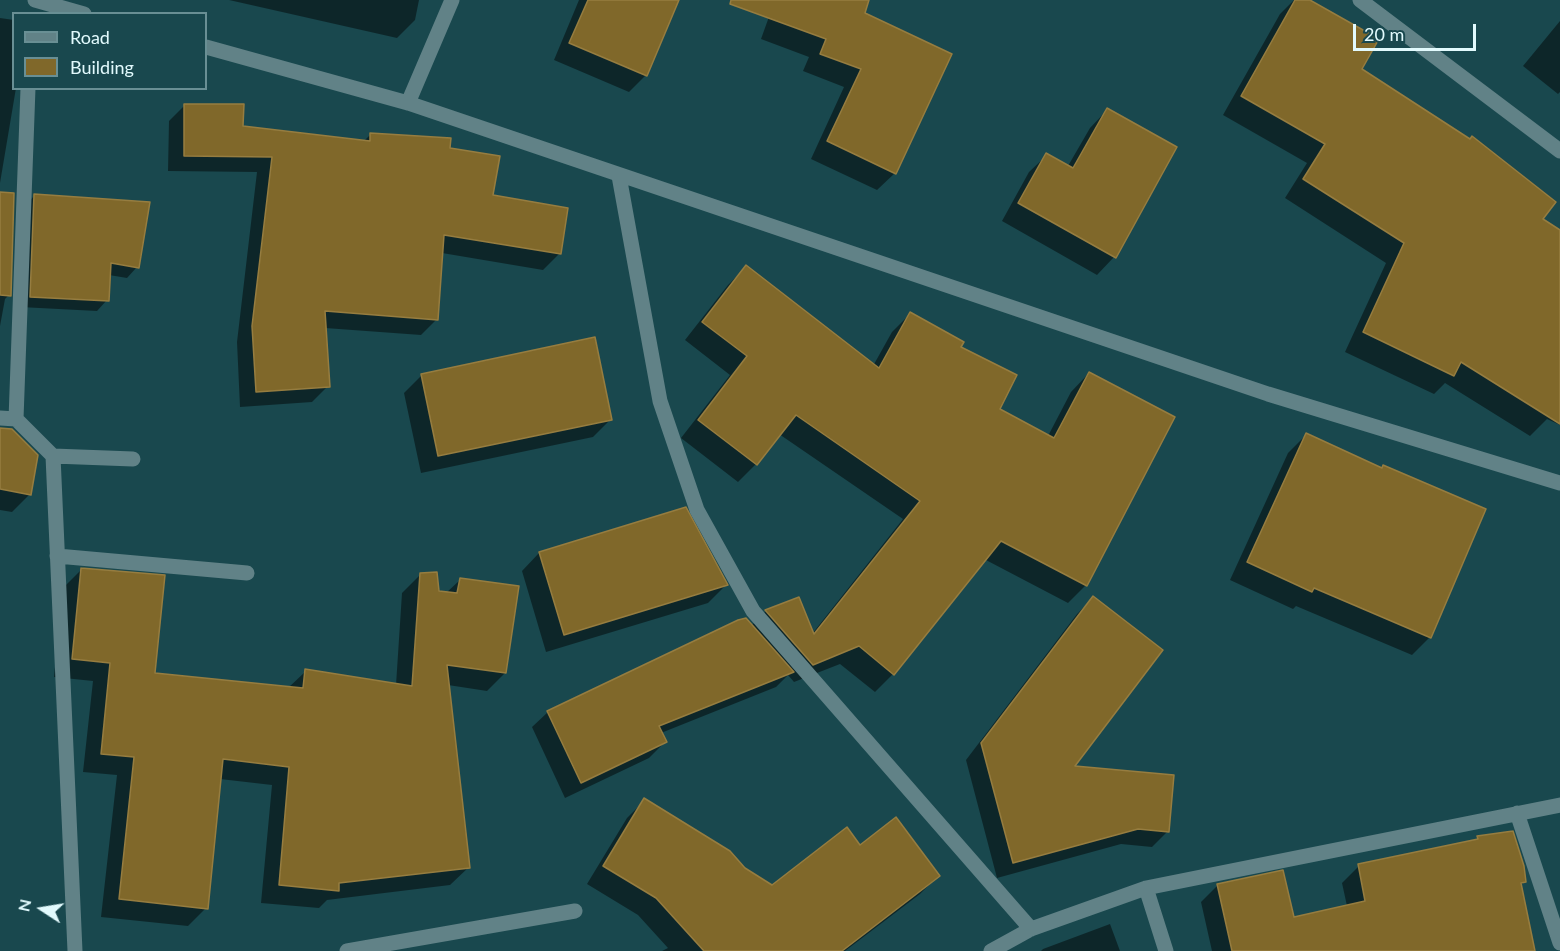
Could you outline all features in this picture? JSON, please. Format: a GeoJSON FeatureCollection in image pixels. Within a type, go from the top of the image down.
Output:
{"type":"FeatureCollection","features":[{"type":"Feature","properties":{"kind":"street"},"geometry":{"type":"LineString","coordinates":[[35,0],[77,12]]}},
{"type":"Feature","properties":{"kind":"street"},"geometry":{"type":"LineString","coordinates":[[408,103],[452,0]]}},
{"type":"Feature","properties":{"kind":"street"},"geometry":{"type":"LineString","coordinates":[[1360,0],[1560,151]]}},
{"type":"Feature","properties":{"kind":"street"},"geometry":{"type":"LineString","coordinates":[[207,47],[408,103],[1268,394],[1560,483]]}},
{"type":"Feature","properties":{"kind":"street"},"geometry":{"type":"LineString","coordinates":[[16,419],[28,90]]}},
{"type":"Feature","properties":{"kind":"street"},"geometry":{"type":"LineString","coordinates":[[619,176],[660,401],[697,510],[753,611],[1030,928]]}},
{"type":"Feature","properties":{"kind":"street"},"geometry":{"type":"LineString","coordinates":[[0,418],[16,419],[53,456],[75,951]]}},
{"type":"Feature","properties":{"kind":"street"},"geometry":{"type":"LineString","coordinates":[[53,456],[133,459]]}},
{"type":"Feature","properties":{"kind":"street"},"geometry":{"type":"LineString","coordinates":[[57,556],[247,573]]}},
{"type":"Feature","properties":{"kind":"street"},"geometry":{"type":"LineString","coordinates":[[991,951],[1030,928],[1146,888],[1560,805]]}},
{"type":"Feature","properties":{"kind":"street"},"geometry":{"type":"LineString","coordinates":[[1517,813],[1560,943]]}},
{"type":"Feature","properties":{"kind":"street"},"geometry":{"type":"LineString","coordinates":[[1146,888],[1166,951]]}},
{"type":"Feature","properties":{"kind":"street"},"geometry":{"type":"LineString","coordinates":[[347,951],[575,911]]}},
{"type":"Feature","properties":{"kind":"building"},"geometry":{"type":"Polygon","coordinates":[[[588,0],[679,0],[647,76],[569,43],[588,0]]]}},
{"type":"Feature","properties":{"kind":"building"},"geometry":{"type":"Polygon","coordinates":[[[731,0],[869,0],[865,13],[952,54],[896,174],[827,141],[861,69],[820,54],[826,39],[730,4],[731,0]]]}},
{"type":"Feature","properties":{"kind":"building"},"geometry":{"type":"Polygon","coordinates":[[[1295,0],[1310,0],[1379,39],[1362,69],[1470,139],[1472,136],[1556,202],[1543,219],[1560,230],[1560,424],[1461,362],[1454,376],[1363,332],[1404,243],[1303,179],[1325,144],[1241,96],[1295,0]]]}},
{"type":"Feature","properties":{"kind":"building"},"geometry":{"type":"Polygon","coordinates":[[[184,104],[244,104],[243,126],[370,141],[370,133],[451,138],[450,148],[500,156],[493,195],[568,208],[561,254],[444,235],[438,320],[325,311],[330,387],[256,392],[252,326],[272,157],[184,156],[184,104]]]}},
{"type":"Feature","properties":{"kind":"building"},"geometry":{"type":"Polygon","coordinates":[[[1107,108],[1177,147],[1116,258],[1018,203],[1046,153],[1073,168],[1107,108]]]}},
{"type":"Feature","properties":{"kind":"building"},"geometry":{"type":"Polygon","coordinates":[[[0,192],[14,193],[11,296],[0,295],[0,192]]]}},
{"type":"Feature","properties":{"kind":"building"},"geometry":{"type":"Polygon","coordinates":[[[34,194],[150,202],[139,268],[111,263],[109,301],[30,297],[34,194]]]}},
{"type":"Feature","properties":{"kind":"building"},"geometry":{"type":"Polygon","coordinates":[[[746,265],[879,368],[910,312],[964,342],[961,347],[1017,375],[1000,409],[1054,438],[1089,372],[1175,417],[1087,586],[1001,541],[894,675],[859,646],[813,665],[765,610],[799,597],[814,634],[920,501],[796,415],[757,465],[698,420],[747,356],[702,322],[746,265]]]}},
{"type":"Feature","properties":{"kind":"building"},"geometry":{"type":"Polygon","coordinates":[[[595,337],[612,420],[438,456],[421,374],[595,337]]]}},
{"type":"Feature","properties":{"kind":"building"},"geometry":{"type":"Polygon","coordinates":[[[0,428],[12,429],[38,455],[31,495],[0,489],[0,428]]]}},
{"type":"Feature","properties":{"kind":"building"},"geometry":{"type":"Polygon","coordinates":[[[1306,433],[1382,468],[1383,465],[1486,509],[1431,638],[1314,588],[1312,592],[1247,562],[1306,433]]]}},
{"type":"Feature","properties":{"kind":"building"},"geometry":{"type":"Polygon","coordinates":[[[686,507],[728,585],[564,635],[539,552],[686,507]]]}},
{"type":"Feature","properties":{"kind":"building"},"geometry":{"type":"Polygon","coordinates":[[[81,568],[165,575],[155,673],[303,688],[305,669],[412,686],[420,573],[437,572],[439,591],[457,593],[460,578],[519,586],[506,673],[447,665],[470,868],[339,883],[339,891],[279,885],[289,767],[223,759],[208,909],[119,899],[134,757],[101,754],[110,663],[72,659],[81,568]]]}},
{"type":"Feature","properties":{"kind":"building"},"geometry":{"type":"Polygon","coordinates":[[[1093,596],[1163,650],[1075,766],[1174,775],[1169,832],[1138,829],[1013,863],[981,743],[1093,596]]]}},
{"type":"Feature","properties":{"kind":"building"},"geometry":{"type":"Polygon","coordinates":[[[746,618],[794,672],[659,726],[667,742],[581,783],[547,711],[746,618]]]}},
{"type":"Feature","properties":{"kind":"building"},"geometry":{"type":"Polygon","coordinates":[[[644,798],[730,851],[745,868],[772,885],[847,827],[860,845],[896,817],[940,876],[842,951],[704,951],[656,898],[603,866],[644,798]]]}},
{"type":"Feature","properties":{"kind":"building"},"geometry":{"type":"Polygon","coordinates":[[[1513,831],[1524,866],[1526,882],[1521,883],[1535,951],[1232,951],[1217,884],[1283,870],[1294,917],[1365,901],[1358,864],[1478,839],[1477,836],[1513,831]]]}}]}
